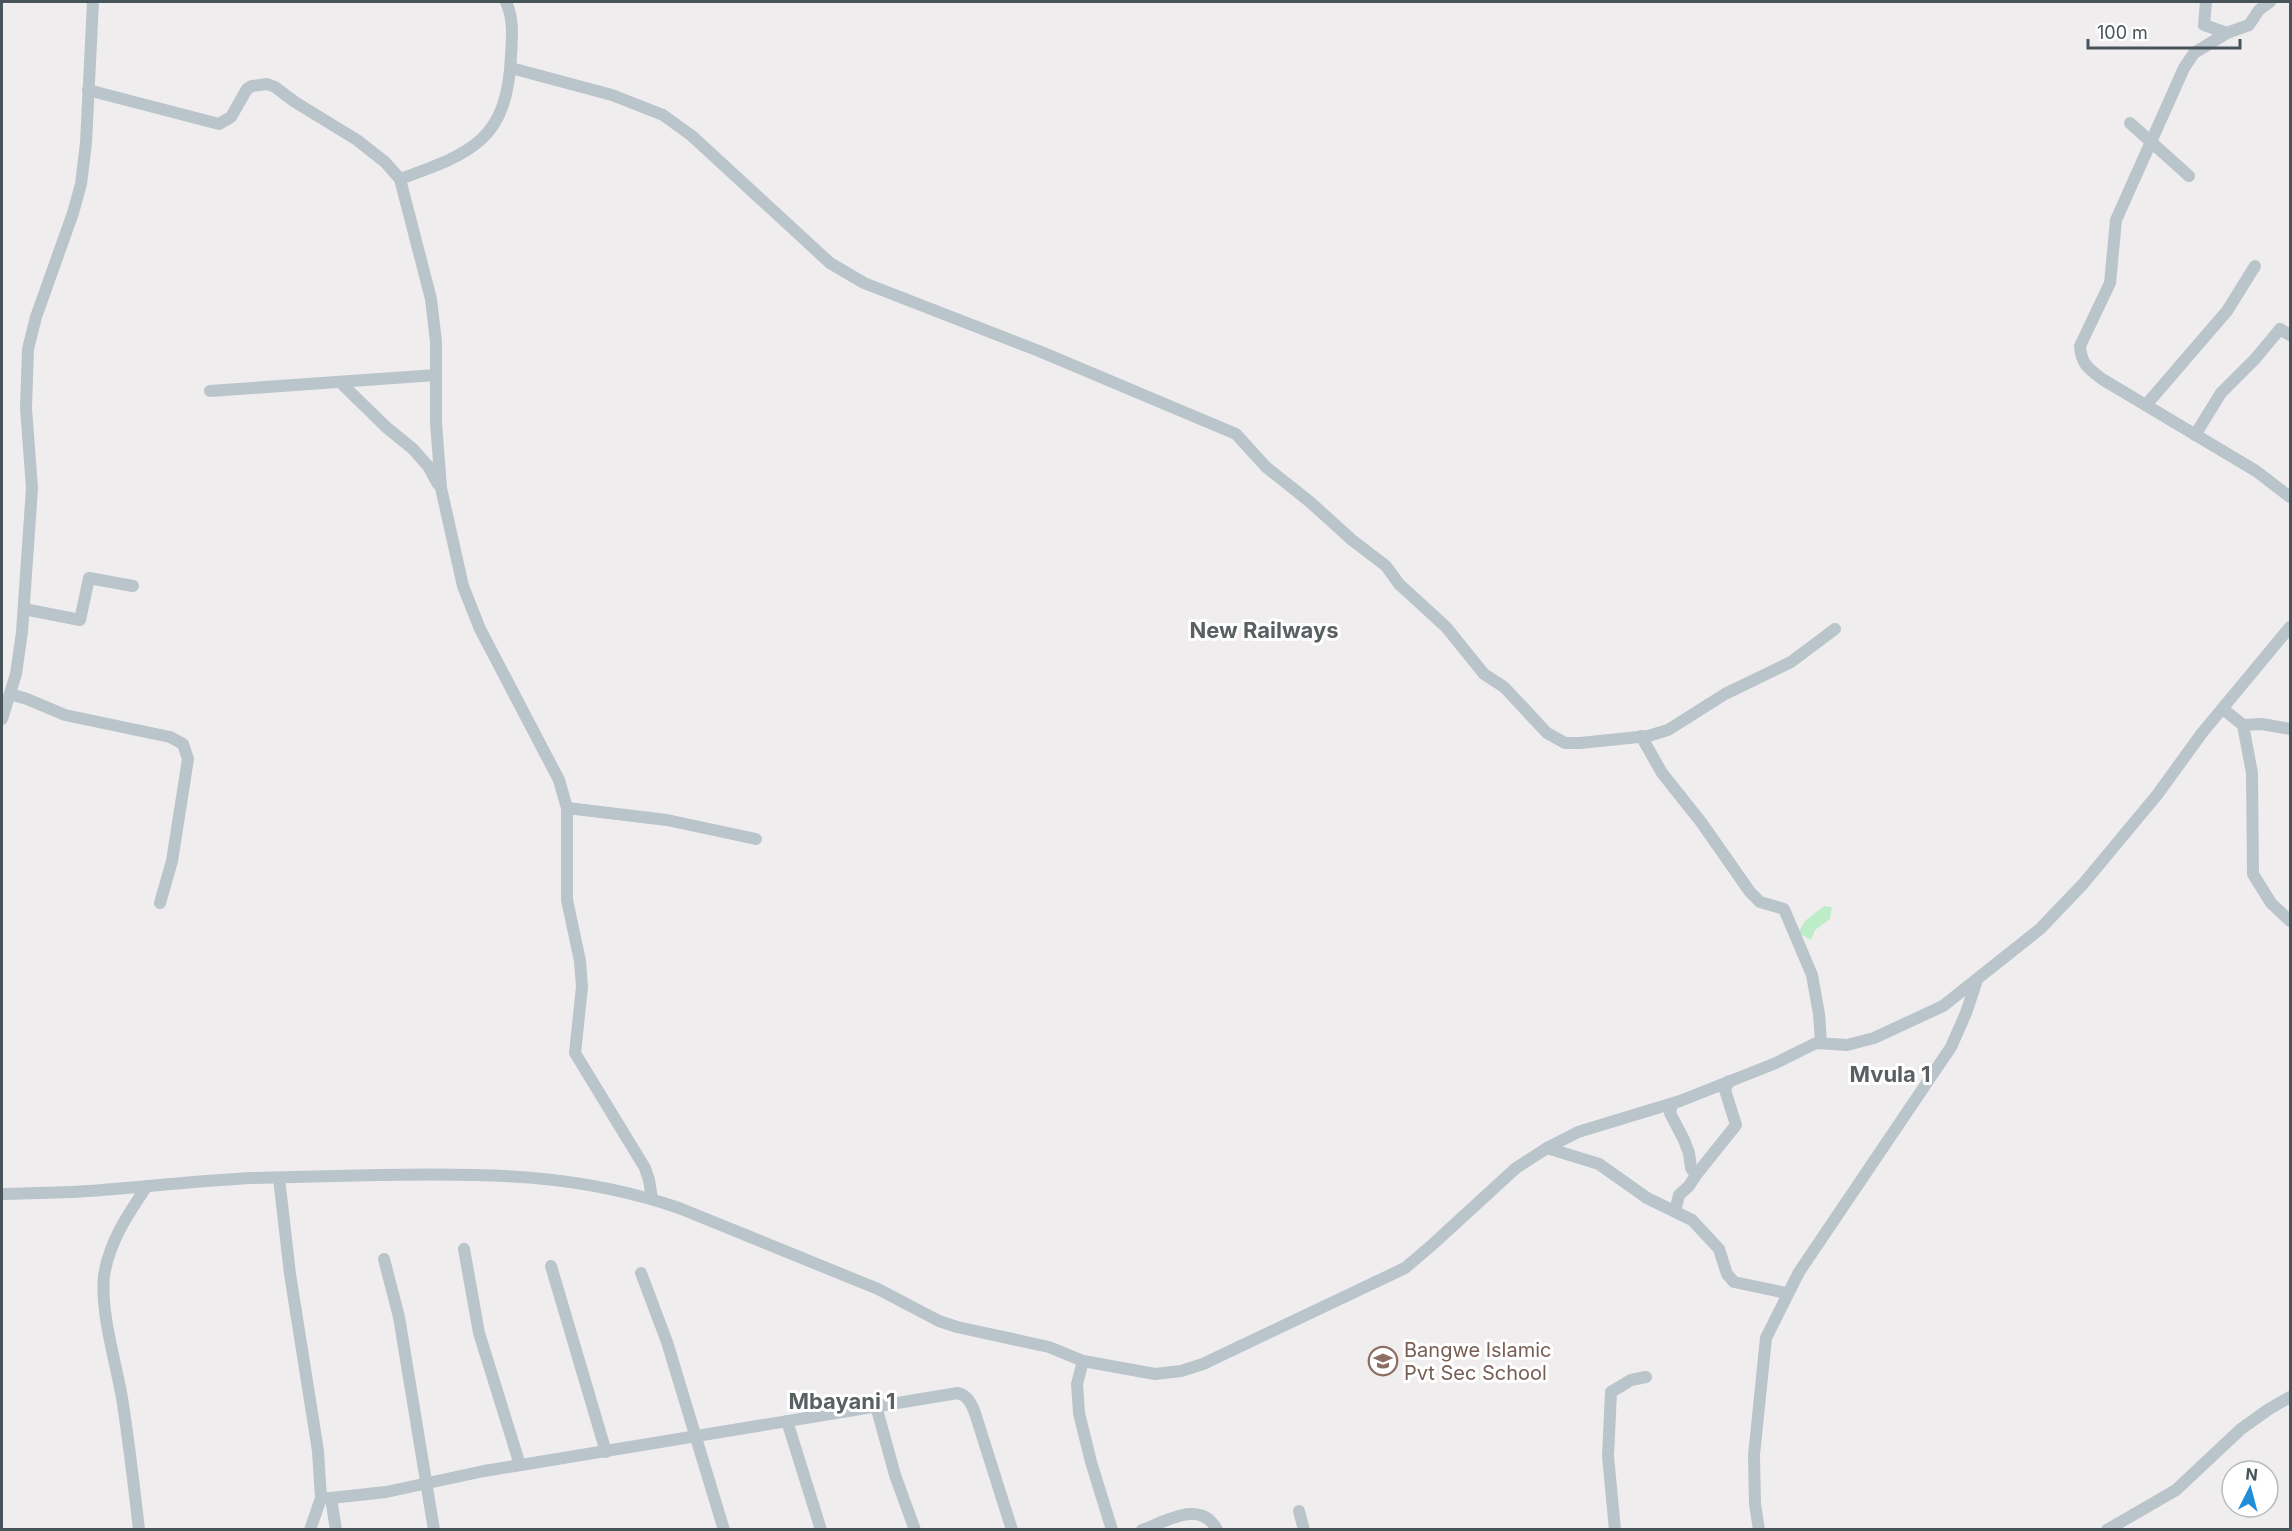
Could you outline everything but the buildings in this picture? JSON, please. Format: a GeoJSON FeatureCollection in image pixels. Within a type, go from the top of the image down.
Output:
{"type":"FeatureCollection","features":[{"type":"Feature","properties":{"kind":"street"},"geometry":{"type":"LineString","coordinates":[[2,719],[20,654],[24,609],[32,488],[26,408],[28,350],[36,317],[73,213],[81,183],[93,2]]}},
{"type":"Feature","properties":{"kind":"street"},"geometry":{"type":"LineString","coordinates":[[400,179],[440,165],[470,149],[482,140],[501,115],[511,68],[512,20],[506,2]]}},
{"type":"Feature","properties":{"kind":"street"},"geometry":{"type":"LineString","coordinates":[[2206,2],[2204,25],[2227,33]]}},
{"type":"Feature","properties":{"kind":"street"},"geometry":{"type":"LineString","coordinates":[[2270,2],[2259,10],[2249,25],[2227,33],[2194,52],[2188,60],[2116,220],[2110,283],[2080,346],[2080,356],[2085,367],[2102,380],[2256,471],[2290,497]]}},
{"type":"Feature","properties":{"kind":"street"},"geometry":{"type":"LineString","coordinates":[[511,68],[612,95],[663,115],[692,136],[830,263],[864,283],[1038,351],[1236,434],[1266,467],[1386,566],[1399,584],[1446,627],[1484,674],[1504,687],[1547,733],[1565,743],[1641,736],[1668,730],[1725,694],[1791,662],[1835,629]]}},
{"type":"Feature","properties":{"kind":"street"},"geometry":{"type":"LineString","coordinates":[[88,90],[219,124],[231,117],[247,89],[267,84],[357,140],[384,162],[400,179],[431,299],[436,342],[436,423],[441,489],[449,530],[470,607],[559,780],[567,808],[567,900],[580,961],[582,987],[575,1053],[645,1168],[652,1199]]}},
{"type":"Feature","properties":{"kind":"street"},"geometry":{"type":"LineString","coordinates":[[2130,123],[2189,176]]}},
{"type":"Feature","properties":{"kind":"street"},"geometry":{"type":"LineString","coordinates":[[2146,405],[2227,310],[2255,266]]}},
{"type":"Feature","properties":{"kind":"street"},"geometry":{"type":"LineString","coordinates":[[2195,435],[2221,393],[2255,359],[2280,329],[2290,335]]}},
{"type":"Feature","properties":{"kind":"street"},"geometry":{"type":"LineString","coordinates":[[210,391],[436,375]]}},
{"type":"Feature","properties":{"kind":"street"},"geometry":{"type":"LineString","coordinates":[[340,382],[386,427],[413,448],[428,466],[441,489]]}},
{"type":"Feature","properties":{"kind":"street"},"geometry":{"type":"LineString","coordinates":[[24,609],[80,620],[89,578],[133,586]]}},
{"type":"Feature","properties":{"kind":"street"},"geometry":{"type":"LineString","coordinates":[[2,1194],[86,1191],[279,1178],[410,1174],[526,1176],[583,1183],[652,1199],[879,1289],[946,1324],[1049,1347],[1083,1361],[1155,1374],[1181,1371],[1203,1364],[1405,1268],[1515,1168],[1547,1148],[1586,1129],[1672,1104],[1821,1042],[1847,1045],[1874,1038],[1943,1006],[2048,922],[2083,884],[2136,821],[2202,733],[2290,627]]}},
{"type":"Feature","properties":{"kind":"street"},"geometry":{"type":"LineString","coordinates":[[10,694],[65,715],[93,723],[170,737],[183,744],[188,752],[187,772],[172,861],[160,903]]}},
{"type":"Feature","properties":{"kind":"street"},"geometry":{"type":"LineString","coordinates":[[2223,709],[2243,725],[2252,773],[2253,874],[2271,903],[2290,921]]}},
{"type":"Feature","properties":{"kind":"street"},"geometry":{"type":"LineString","coordinates":[[2243,725],[2262,724],[2290,729]]}},
{"type":"Feature","properties":{"kind":"street"},"geometry":{"type":"LineString","coordinates":[[1641,736],[1662,773],[1726,856],[1750,892],[1760,902],[1784,909],[1812,975],[1821,1042]]}},
{"type":"Feature","properties":{"kind":"street"},"geometry":{"type":"LineString","coordinates":[[567,808],[667,820],[756,839]]}},
{"type":"Feature","properties":{"kind":"street"},"geometry":{"type":"LineString","coordinates":[[1759,1530],[1755,1504],[1754,1455],[1766,1338],[1786,1293],[1951,1047],[1977,980]]}},
{"type":"Feature","properties":{"kind":"street"},"geometry":{"type":"LineString","coordinates":[[1675,1211],[1679,1195],[1689,1186],[1736,1125],[1725,1090],[1729,1081]]}},
{"type":"Feature","properties":{"kind":"street"},"geometry":{"type":"LineString","coordinates":[[1672,1104],[1670,1113],[1684,1140],[1691,1168],[1696,1175]]}},
{"type":"Feature","properties":{"kind":"street"},"geometry":{"type":"LineString","coordinates":[[1547,1148],[1599,1164],[1647,1198],[1692,1220],[1719,1249],[1727,1274],[1734,1282],[1786,1293]]}},
{"type":"Feature","properties":{"kind":"street"},"geometry":{"type":"LineString","coordinates":[[279,1178],[290,1274],[318,1450],[326,1498],[336,1530]]}},
{"type":"Feature","properties":{"kind":"street"},"geometry":{"type":"LineString","coordinates":[[139,1530],[122,1400],[107,1316],[104,1276],[123,1220],[147,1186]]}},
{"type":"Feature","properties":{"kind":"street"},"geometry":{"type":"LineString","coordinates":[[464,1249],[479,1333],[520,1465]]}},
{"type":"Feature","properties":{"kind":"street"},"geometry":{"type":"LineString","coordinates":[[384,1259],[399,1317],[434,1530]]}},
{"type":"Feature","properties":{"kind":"street"},"geometry":{"type":"LineString","coordinates":[[551,1266],[606,1452]]}},
{"type":"Feature","properties":{"kind":"street"},"geometry":{"type":"LineString","coordinates":[[640,1273],[667,1342],[724,1530]]}},
{"type":"Feature","properties":{"kind":"street"},"geometry":{"type":"LineString","coordinates":[[1083,1361],[1077,1384],[1079,1413],[1112,1530]]}},
{"type":"Feature","properties":{"kind":"street"},"geometry":{"type":"LineString","coordinates":[[1615,1530],[1608,1455],[1611,1392],[1631,1380],[1646,1377]]}},
{"type":"Feature","properties":{"kind":"street"},"geometry":{"type":"LineString","coordinates":[[326,1498],[386,1492],[520,1465],[951,1393],[965,1395],[970,1401],[1012,1530]]}},
{"type":"Feature","properties":{"kind":"street"},"geometry":{"type":"LineString","coordinates":[[2107,1530],[2176,1490],[2241,1429],[2290,1397]]}},
{"type":"Feature","properties":{"kind":"street"},"geometry":{"type":"LineString","coordinates":[[876,1406],[895,1475],[915,1530]]}},
{"type":"Feature","properties":{"kind":"street"},"geometry":{"type":"LineString","coordinates":[[788,1421],[821,1530]]}},
{"type":"Feature","properties":{"kind":"street"},"geometry":{"type":"LineString","coordinates":[[310,1530],[326,1498]]}},
{"type":"Feature","properties":{"kind":"street"},"geometry":{"type":"LineString","coordinates":[[1299,1511],[1304,1530]]}},
{"type":"Feature","properties":{"kind":"street"},"geometry":{"type":"LineString","coordinates":[[1142,1530],[1192,1512],[1203,1514],[1212,1520],[1217,1530]]}},
{"type":"Feature","properties":{"kind":"green space"},"geometry":{"type":"Polygon","coordinates":[[[1824,906],[1832,907],[1830,919],[1815,930],[1811,940],[1798,933],[1805,921],[1824,906]]]}},
{"type":"Feature","properties":{"kind":"place","name":"Bangwe Islamic Pvt Sec School"},"geometry":{"type":"Point","coordinates":[1383,1361]}},
{"type":"Feature","properties":{"kind":"district","name":"New Railways"},"geometry":{"type":"Point","coordinates":[1264,630]}},
{"type":"Feature","properties":{"kind":"district","name":"Mvula 1"},"geometry":{"type":"Point","coordinates":[1890,1074]}},
{"type":"Feature","properties":{"kind":"district","name":"Mbayani 1"},"geometry":{"type":"Point","coordinates":[842,1401]}}]}
